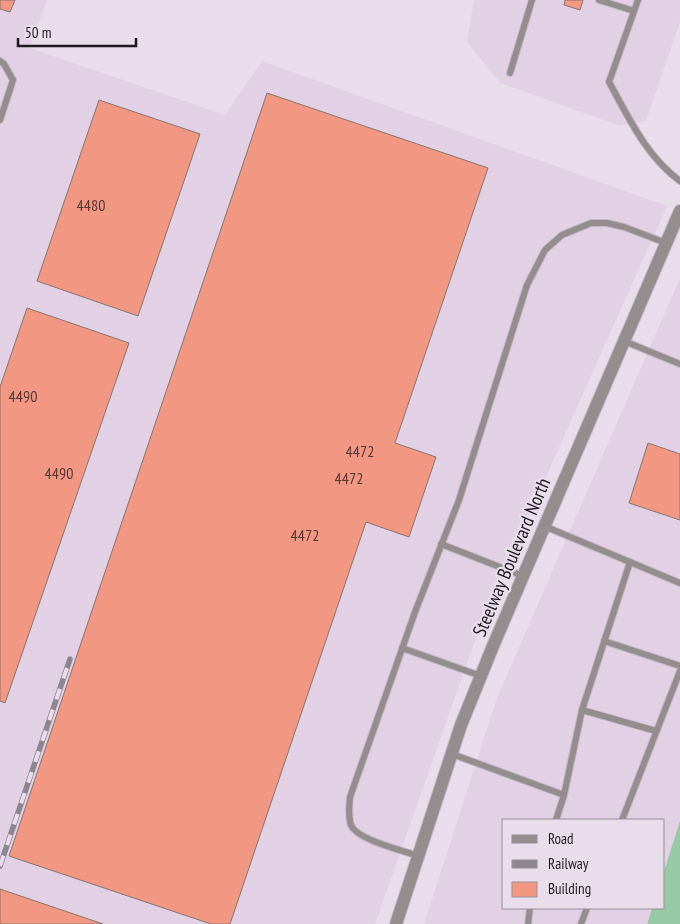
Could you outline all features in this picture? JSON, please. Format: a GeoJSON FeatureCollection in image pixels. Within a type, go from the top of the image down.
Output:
{"type":"FeatureCollection","features":[{"type":"Feature","properties":{"kind":"street","name":"Steelway Boulevard North"},"geometry":{"type":"LineString","coordinates":[[396,924],[480,676],[680,212]]}},
{"type":"Feature","properties":{"kind":"lane"},"geometry":{"type":"LineString","coordinates":[[510,74],[532,0]]}},
{"type":"Feature","properties":{"kind":"lane"},"geometry":{"type":"LineString","coordinates":[[599,0],[634,11]]}},
{"type":"Feature","properties":{"kind":"lane"},"geometry":{"type":"LineString","coordinates":[[638,0],[609,82],[645,147],[668,173],[680,182]]}},
{"type":"Feature","properties":{"kind":"lane"},"geometry":{"type":"LineString","coordinates":[[0,61],[4,64],[13,80],[0,120]]}},
{"type":"Feature","properties":{"kind":"lane"},"geometry":{"type":"LineString","coordinates":[[418,856],[362,836],[352,826],[349,814],[350,797],[402,648],[459,500],[527,285],[545,250],[562,235],[592,223],[607,223],[624,227],[666,243]]}},
{"type":"Feature","properties":{"kind":"lane"},"geometry":{"type":"LineString","coordinates":[[624,341],[680,364]]}},
{"type":"Feature","properties":{"kind":"lane"},"geometry":{"type":"LineString","coordinates":[[544,526],[680,583]]}},
{"type":"Feature","properties":{"kind":"lane"},"geometry":{"type":"LineString","coordinates":[[441,544],[523,576]]}},
{"type":"Feature","properties":{"kind":"lane"},"geometry":{"type":"LineString","coordinates":[[556,819],[564,795],[582,710],[630,562]]}},
{"type":"Feature","properties":{"kind":"lane"},"geometry":{"type":"LineString","coordinates":[[604,641],[680,666]]}},
{"type":"Feature","properties":{"kind":"lane"},"geometry":{"type":"LineString","coordinates":[[402,648],[480,676]]}},
{"type":"Feature","properties":{"kind":"lane"},"geometry":{"type":"LineString","coordinates":[[622,819],[680,671]]}},
{"type":"Feature","properties":{"kind":"lane"},"geometry":{"type":"LineString","coordinates":[[582,710],[656,731]]}},
{"type":"Feature","properties":{"kind":"lane"},"geometry":{"type":"LineString","coordinates":[[452,754],[564,795]]}},
{"type":"Feature","properties":{"kind":"lane"},"geometry":{"type":"LineString","coordinates":[[528,924],[530,909]]}},
{"type":"Feature","properties":{"kind":"lane"},"geometry":{"type":"LineString","coordinates":[[581,924],[587,909]]}},
{"type":"Feature","properties":{"kind":"shaded area"},"geometry":{"type":"Polygon","coordinates":[[[0,0],[47,0],[30,48],[225,115],[262,61],[667,206],[483,618],[375,924],[0,924],[0,0]]]}},
{"type":"Feature","properties":{"kind":"shaded area"},"geometry":{"type":"Polygon","coordinates":[[[474,0],[680,0],[680,22],[646,121],[620,126],[500,83],[467,42],[474,0]]]}},
{"type":"Feature","properties":{"kind":"shaded area"},"geometry":{"type":"Polygon","coordinates":[[[680,278],[680,821],[665,868],[665,819],[502,819],[502,909],[652,909],[647,924],[424,924],[497,698],[680,278]]]}},
{"type":"Feature","properties":{"kind":"green space"},"geometry":{"type":"Polygon","coordinates":[[[680,821],[680,924],[647,924],[652,909],[665,909],[665,868],[680,821]]]}},
{"type":"Feature","properties":{"kind":"building"},"geometry":{"type":"Polygon","coordinates":[[[0,0],[15,0],[10,12],[0,9],[0,0]]]}},
{"type":"Feature","properties":{"kind":"building"},"geometry":{"type":"Polygon","coordinates":[[[565,0],[583,0],[580,10],[564,5],[565,0]]]}},
{"type":"Feature","properties":{"kind":"building"},"geometry":{"type":"Polygon","coordinates":[[[267,93],[488,168],[395,443],[436,457],[409,537],[366,522],[230,924],[211,924],[9,856],[267,93]]]}},
{"type":"Feature","properties":{"kind":"building"},"geometry":{"type":"Polygon","coordinates":[[[99,100],[200,134],[138,316],[37,281],[99,100]]]}},
{"type":"Feature","properties":{"kind":"building"},"geometry":{"type":"Polygon","coordinates":[[[27,308],[129,343],[5,703],[0,701],[0,387],[27,308]]]}},
{"type":"Feature","properties":{"kind":"building"},"geometry":{"type":"Polygon","coordinates":[[[648,443],[680,454],[680,520],[629,503],[648,443]]]}},
{"type":"Feature","properties":{"kind":"building"},"geometry":{"type":"Polygon","coordinates":[[[0,889],[103,924],[0,924],[0,889]]]}},
{"type":"Feature","properties":{"kind":"railway"},"geometry":{"type":"LineString","coordinates":[[0,866],[70,659]]}}]}
